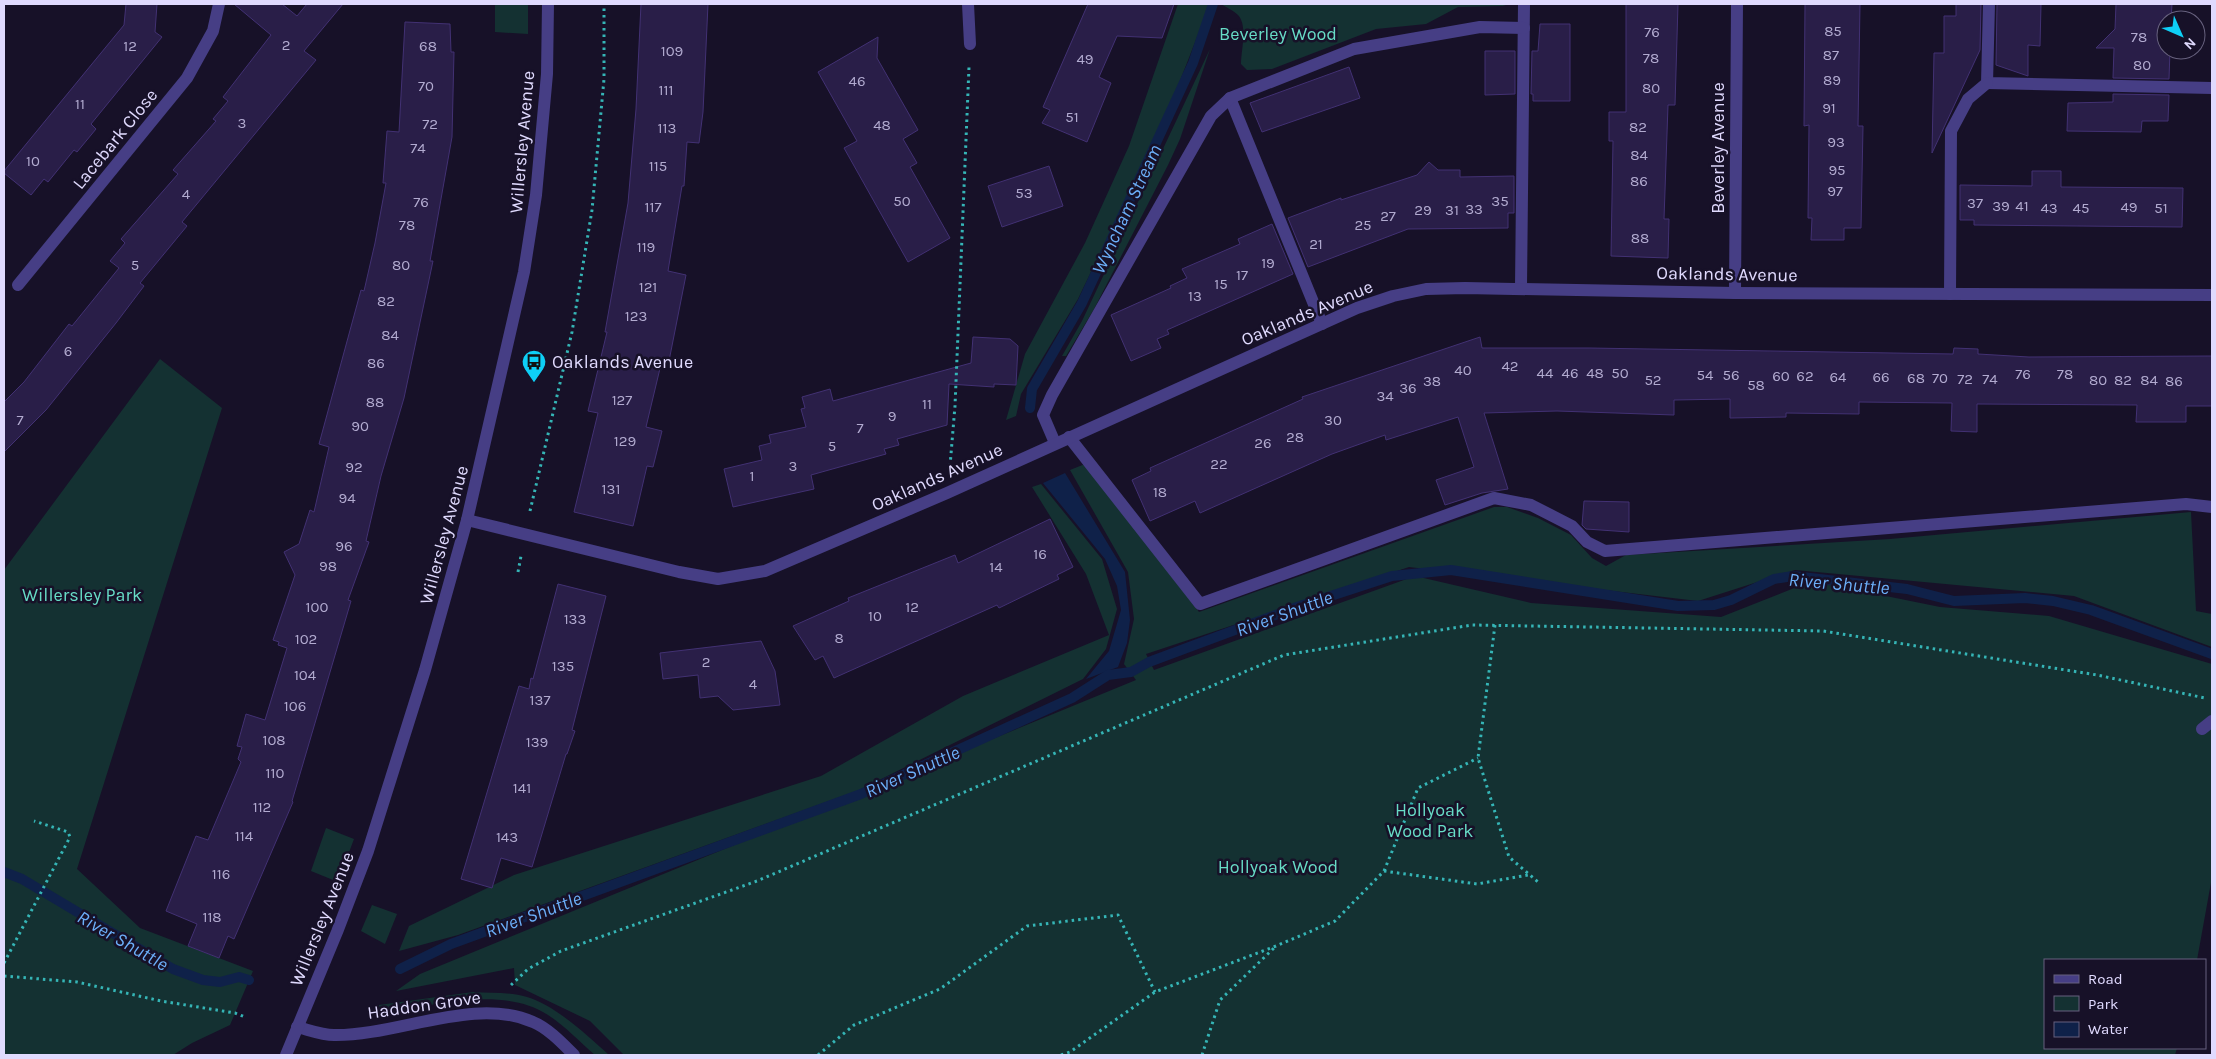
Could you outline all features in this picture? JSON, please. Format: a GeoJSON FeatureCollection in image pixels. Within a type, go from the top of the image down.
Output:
{"type":"FeatureCollection","features":[{"type":"Feature","properties":{"kind":"street","name":"Lacebark Close"},"geometry":{"type":"LineString","coordinates":[[18,285],[187,78],[213,31],[219,4]]}},
{"type":"Feature","properties":{"kind":"street","name":"Willersley Avenue"},"geometry":{"type":"LineString","coordinates":[[286,1055],[368,851],[425,670],[467,520],[524,272],[536,195],[546,74],[548,4]]}},
{"type":"Feature","properties":{"kind":"street"},"geometry":{"type":"LineString","coordinates":[[968,4],[970,44]]}},
{"type":"Feature","properties":{"kind":"street"},"geometry":{"type":"LineString","coordinates":[[1521,287],[1524,4]]}},
{"type":"Feature","properties":{"kind":"street","name":"Beverley Avenue"},"geometry":{"type":"LineString","coordinates":[[1735,293],[1737,4]]}},
{"type":"Feature","properties":{"kind":"street"},"geometry":{"type":"LineString","coordinates":[[1987,83],[1988,4]]}},
{"type":"Feature","properties":{"kind":"street"},"geometry":{"type":"LineString","coordinates":[[1056,444],[1044,415],[1052,395],[1211,116],[1230,98],[1354,50],[1480,26],[1524,28]]}},
{"type":"Feature","properties":{"kind":"street"},"geometry":{"type":"LineString","coordinates":[[1950,294],[1951,131],[1968,99],[1987,83],[2212,88]]}},
{"type":"Feature","properties":{"kind":"street"},"geometry":{"type":"LineString","coordinates":[[1230,98],[1322,324]]}},
{"type":"Feature","properties":{"kind":"street","name":"Oaklands Avenue"},"geometry":{"type":"LineString","coordinates":[[467,520],[718,579],[765,571],[948,493],[1322,324],[1384,299],[1426,289],[1521,287],[1735,293],[2212,296]]}},
{"type":"Feature","properties":{"kind":"street"},"geometry":{"type":"LineString","coordinates":[[1069,437],[1200,604],[1494,498],[1531,505],[1572,526],[1587,542],[1604,551],[2186,504],[2212,507]]}},
{"type":"Feature","properties":{"kind":"street","name":"Haddon Grove"},"geometry":{"type":"LineString","coordinates":[[297,1027],[333,1035],[354,1034],[463,1015],[512,1014],[535,1022],[574,1055]]}},
{"type":"Feature","properties":{"kind":"path"},"geometry":{"type":"LineString","coordinates":[[518,572],[549,424],[572,332],[592,210],[604,79],[604,4]]}},
{"type":"Feature","properties":{"kind":"path"},"geometry":{"type":"LineString","coordinates":[[948,493],[955,396],[970,44]]}},
{"type":"Feature","properties":{"kind":"path"},"geometry":{"type":"LineString","coordinates":[[511,985],[528,969],[561,951],[757,881],[1284,655],[1472,625],[1823,631],[2097,675],[2212,699]]}},
{"type":"Feature","properties":{"kind":"path"},"geometry":{"type":"LineString","coordinates":[[1495,625],[1478,758],[1508,857],[1538,882]]}},
{"type":"Feature","properties":{"kind":"path"},"geometry":{"type":"LineString","coordinates":[[2197,696],[2212,695]]}},
{"type":"Feature","properties":{"kind":"path"},"geometry":{"type":"LineString","coordinates":[[1062,1055],[1070,1052],[1155,992],[1276,946],[1335,920],[1384,871],[1418,788],[1478,758]]}},
{"type":"Feature","properties":{"kind":"path"},"geometry":{"type":"LineString","coordinates":[[4,963],[70,837],[68,832],[34,821]]}},
{"type":"Feature","properties":{"kind":"path"},"geometry":{"type":"LineString","coordinates":[[1384,871],[1477,884],[1528,875]]}},
{"type":"Feature","properties":{"kind":"path"},"geometry":{"type":"LineString","coordinates":[[818,1055],[854,1024],[940,989],[1027,926],[1118,915],[1155,992]]}},
{"type":"Feature","properties":{"kind":"path"},"geometry":{"type":"LineString","coordinates":[[1202,1055],[1220,1000],[1276,946]]}},
{"type":"Feature","properties":{"kind":"path"},"geometry":{"type":"LineString","coordinates":[[4,976],[77,982],[161,1001],[235,1013],[245,1017]]}},
{"type":"Feature","properties":{"kind":"green space"},"geometry":{"type":"Polygon","coordinates":[[[495,4],[528,4],[528,34],[495,32],[495,4]]]}},
{"type":"Feature","properties":{"kind":"green space"},"geometry":{"type":"Polygon","coordinates":[[[1178,4],[1210,4],[1167,114],[1078,299],[1021,394],[1016,416],[1006,420],[1025,354],[1085,243],[1129,146],[1178,4]]]}},
{"type":"Feature","properties":{"kind":"green space","name":"Beverley Wood"},"geometry":{"type":"Polygon","coordinates":[[[1221,4],[1509,4],[1503,6],[1458,7],[1426,24],[1376,29],[1272,69],[1247,70],[1241,64],[1243,25],[1238,15],[1221,4]]]}},
{"type":"Feature","properties":{"kind":"green space"},"geometry":{"type":"Polygon","coordinates":[[[1210,49],[1180,139],[1168,165],[1094,309],[1066,356],[1062,356],[1082,321],[1210,49]]]}},
{"type":"Feature","properties":{"kind":"green space","name":"Willersley Park"},"geometry":{"type":"Polygon","coordinates":[[[160,359],[222,408],[77,869],[140,928],[253,971],[230,1025],[192,1043],[173,1055],[4,1055],[4,570],[160,359]]]}},
{"type":"Feature","properties":{"kind":"green space","name":"Hollyoak Wood Park"},"geometry":{"type":"Polygon","coordinates":[[[1085,464],[1199,612],[1494,507],[1507,507],[1538,518],[1571,535],[1592,558],[1606,566],[1626,555],[1890,539],[2191,512],[2196,611],[2212,614],[2212,647],[2074,596],[1795,570],[1698,601],[1409,567],[1146,654],[1154,670],[1415,576],[1531,603],[1721,617],[1812,581],[1940,607],[2049,616],[2212,664],[2212,877],[2197,959],[2044,959],[2044,1049],[2177,1049],[2175,1055],[624,1055],[590,1021],[515,985],[514,968],[396,991],[420,974],[1136,680],[1124,664],[1134,619],[1128,572],[1070,470],[1085,464]]]}},
{"type":"Feature","properties":{"kind":"green space"},"geometry":{"type":"Polygon","coordinates":[[[1041,484],[1102,559],[1117,609],[1106,649],[1083,679],[857,791],[458,935],[399,951],[409,926],[514,875],[821,776],[963,696],[1109,635],[1086,574],[1032,487],[1041,484]]]}},
{"type":"Feature","properties":{"kind":"green space"},"geometry":{"type":"Polygon","coordinates":[[[326,828],[354,839],[338,882],[311,871],[326,828]]]}},
{"type":"Feature","properties":{"kind":"green space"},"geometry":{"type":"Polygon","coordinates":[[[372,905],[397,914],[385,944],[361,931],[372,905]]]}},
{"type":"Feature","properties":{"kind":"green space"},"geometry":{"type":"Polygon","coordinates":[[[473,992],[514,994],[538,1001],[571,1022],[609,1055],[595,1055],[548,1015],[529,1006],[508,1001],[486,999],[463,1000],[375,1015],[379,1005],[473,992]]]}},
{"type":"Feature","properties":{"kind":"water"},"geometry":{"type":"Polygon","coordinates":[[[1065,473],[1125,572],[1130,620],[1127,643],[1118,667],[1086,679],[1109,651],[1121,610],[1117,586],[1105,559],[1043,483],[1065,473]]]}},
{"type":"Feature","properties":{"kind":"building"},"geometry":{"type":"Polygon","coordinates":[[[126,4],[157,4],[155,32],[162,37],[91,124],[96,129],[77,152],[74,150],[48,182],[44,179],[31,195],[4,171],[124,25],[126,4]]]}},
{"type":"Feature","properties":{"kind":"building"},"geometry":{"type":"Polygon","coordinates":[[[234,4],[282,4],[297,16],[307,4],[343,4],[304,51],[316,60],[182,222],[187,226],[140,283],[144,286],[116,323],[46,410],[4,452],[4,402],[24,382],[69,324],[72,326],[119,268],[110,261],[125,243],[121,239],[178,174],[173,170],[216,121],[213,119],[228,101],[223,97],[271,35],[234,4]]]}},
{"type":"Feature","properties":{"kind":"building"},"geometry":{"type":"Polygon","coordinates":[[[641,4],[708,4],[703,112],[699,143],[687,142],[684,186],[682,186],[668,271],[686,275],[669,361],[662,360],[646,427],[662,431],[653,467],[647,466],[633,526],[574,512],[598,413],[588,411],[607,332],[605,332],[628,203],[636,109],[641,4]]]}},
{"type":"Feature","properties":{"kind":"building"},"geometry":{"type":"Polygon","coordinates":[[[1088,4],[1174,4],[1162,38],[1117,36],[1099,77],[1111,83],[1087,142],[1042,123],[1050,110],[1043,107],[1088,4]]]}},
{"type":"Feature","properties":{"kind":"building"},"geometry":{"type":"Polygon","coordinates":[[[1626,4],[1678,4],[1675,105],[1668,105],[1664,219],[1669,219],[1668,258],[1611,256],[1613,141],[1609,141],[1609,112],[1626,112],[1626,4]]]}},
{"type":"Feature","properties":{"kind":"building"},"geometry":{"type":"Polygon","coordinates":[[[1805,4],[1860,4],[1858,126],[1863,126],[1861,228],[1844,228],[1844,240],[1811,240],[1812,218],[1808,218],[1809,125],[1804,126],[1805,4]]]}},
{"type":"Feature","properties":{"kind":"building"},"geometry":{"type":"Polygon","coordinates":[[[1956,4],[1981,4],[1980,50],[1932,153],[1934,53],[1944,53],[1944,16],[1956,16],[1956,4]]]}},
{"type":"Feature","properties":{"kind":"building"},"geometry":{"type":"Polygon","coordinates":[[[1997,4],[2041,4],[2040,46],[2028,45],[2028,76],[1996,65],[1997,4]]]}},
{"type":"Feature","properties":{"kind":"building"},"geometry":{"type":"Polygon","coordinates":[[[2116,4],[2172,4],[2172,10],[2156,10],[2156,60],[2170,60],[2169,79],[2113,78],[2114,48],[2096,48],[2115,29],[2116,4]]]}},
{"type":"Feature","properties":{"kind":"building"},"geometry":{"type":"Polygon","coordinates":[[[405,22],[450,24],[451,52],[454,52],[452,137],[430,261],[433,261],[404,398],[381,476],[366,541],[369,542],[348,600],[351,601],[293,802],[234,939],[228,936],[219,958],[188,946],[197,924],[166,911],[196,836],[208,840],[241,762],[238,759],[242,747],[237,746],[246,714],[265,720],[287,648],[278,645],[279,642],[273,640],[295,575],[284,552],[299,544],[310,510],[314,512],[329,447],[319,444],[361,290],[364,291],[375,243],[386,183],[383,183],[387,131],[399,132],[405,22]]]}},
{"type":"Feature","properties":{"kind":"building"},"geometry":{"type":"Polygon","coordinates":[[[1540,24],[1570,24],[1570,101],[1533,101],[1533,94],[1531,94],[1532,51],[1538,51],[1540,24]]]}},
{"type":"Feature","properties":{"kind":"building"},"geometry":{"type":"Polygon","coordinates":[[[878,37],[877,58],[918,130],[903,139],[917,163],[910,167],[950,238],[908,262],[844,148],[857,141],[818,72],[878,37]]]}},
{"type":"Feature","properties":{"kind":"building"},"geometry":{"type":"Polygon","coordinates":[[[1485,51],[1515,51],[1515,94],[1485,95],[1485,51]]]}},
{"type":"Feature","properties":{"kind":"building"},"geometry":{"type":"Polygon","coordinates":[[[1349,67],[1360,98],[1262,132],[1250,103],[1349,67]]]}},
{"type":"Feature","properties":{"kind":"building"},"geometry":{"type":"Polygon","coordinates":[[[2113,94],[2169,95],[2168,121],[2142,121],[2141,132],[2067,131],[2068,103],[2113,102],[2113,94]]]}},
{"type":"Feature","properties":{"kind":"building"},"geometry":{"type":"Polygon","coordinates":[[[1429,162],[1438,170],[1460,170],[1460,177],[1514,176],[1514,213],[1508,213],[1508,228],[1408,229],[1308,267],[1288,218],[1341,198],[1341,200],[1417,175],[1429,162]]]}},
{"type":"Feature","properties":{"kind":"building"},"geometry":{"type":"Polygon","coordinates":[[[1049,166],[1063,206],[1002,227],[988,186],[1049,166]]]}},
{"type":"Feature","properties":{"kind":"building"},"geometry":{"type":"Polygon","coordinates":[[[2032,171],[2061,171],[2061,187],[2183,188],[2182,227],[1974,225],[1974,220],[1960,220],[1960,185],[2032,186],[2032,171]]]}},
{"type":"Feature","properties":{"kind":"building"},"geometry":{"type":"Polygon","coordinates":[[[1272,224],[1293,274],[1167,330],[1169,334],[1157,339],[1161,348],[1131,361],[1111,315],[1171,288],[1170,286],[1187,278],[1182,269],[1240,244],[1238,239],[1272,224]]]}},
{"type":"Feature","properties":{"kind":"building"},"geometry":{"type":"Polygon","coordinates":[[[973,337],[1010,339],[1018,346],[1016,385],[994,384],[994,387],[949,384],[947,425],[897,439],[899,445],[884,449],[886,454],[811,475],[814,489],[733,507],[724,469],[762,460],[759,446],[771,443],[769,435],[806,427],[801,409],[805,408],[802,397],[830,389],[833,401],[971,363],[973,337]]]}},
{"type":"Feature","properties":{"kind":"building"},"geometry":{"type":"Polygon","coordinates":[[[1480,337],[1482,348],[1953,354],[1954,348],[1978,349],[1978,354],[2029,357],[2212,356],[2212,406],[2186,406],[2186,422],[2136,422],[2137,405],[1977,404],[1977,432],[1951,431],[1952,403],[1859,402],[1859,414],[1786,413],[1786,417],[1730,418],[1730,399],[1674,400],[1674,415],[1557,411],[1484,413],[1508,489],[1482,493],[1445,505],[1436,480],[1474,467],[1458,417],[1386,440],[1385,435],[1332,454],[1200,513],[1195,501],[1150,521],[1132,480],[1151,471],[1150,468],[1303,399],[1302,397],[1480,337]]]}},
{"type":"Feature","properties":{"kind":"building"},"geometry":{"type":"Polygon","coordinates":[[[1584,501],[1629,502],[1629,532],[1586,529],[1582,525],[1584,501]]]}},
{"type":"Feature","properties":{"kind":"building"},"geometry":{"type":"Polygon","coordinates":[[[1050,519],[1073,567],[1057,575],[1059,579],[999,608],[997,605],[834,678],[823,656],[815,660],[793,626],[849,601],[848,598],[955,555],[958,563],[1050,519]]]}},
{"type":"Feature","properties":{"kind":"building"},"geometry":{"type":"Polygon","coordinates":[[[558,584],[606,596],[572,730],[575,731],[566,754],[532,867],[501,858],[492,888],[461,879],[519,686],[529,689],[531,678],[533,679],[558,584]]]}},
{"type":"Feature","properties":{"kind":"building"},"geometry":{"type":"Polygon","coordinates":[[[761,641],[775,671],[780,705],[733,710],[718,696],[700,698],[698,675],[663,679],[660,653],[761,641]]]}},
{"type":"Feature","properties":{"kind":"waterway","name":"Wyncham Stream"},"geometry":{"type":"LineString","coordinates":[[1030,408],[1032,389],[1082,303],[1193,63],[1213,4]]}},
{"type":"Feature","properties":{"kind":"waterway","name":"River Shuttle"},"geometry":{"type":"LineString","coordinates":[[400,969],[451,944],[861,794],[1072,698],[1108,675],[1131,672],[1149,662],[1297,607],[1392,576],[1451,570],[1678,606],[1714,605],[1731,600],[1774,579],[1793,576],[1907,589],[1954,601],[2025,598],[2053,601],[2091,610],[2212,654]]}},
{"type":"Feature","properties":{"kind":"waterway","name":"River Shuttle"},"geometry":{"type":"LineString","coordinates":[[4,872],[22,879],[173,969],[203,980],[220,982],[239,977],[249,980]]}},
{"type":"Feature","properties":{"kind":"place","name":"Oaklands Avenue"},"geometry":{"type":"Point","coordinates":[534,383]}},
{"type":"Feature","properties":{"kind":"park label","name":"Hollyoak Wood"},"geometry":{"type":"Point","coordinates":[1278,867]}}]}
